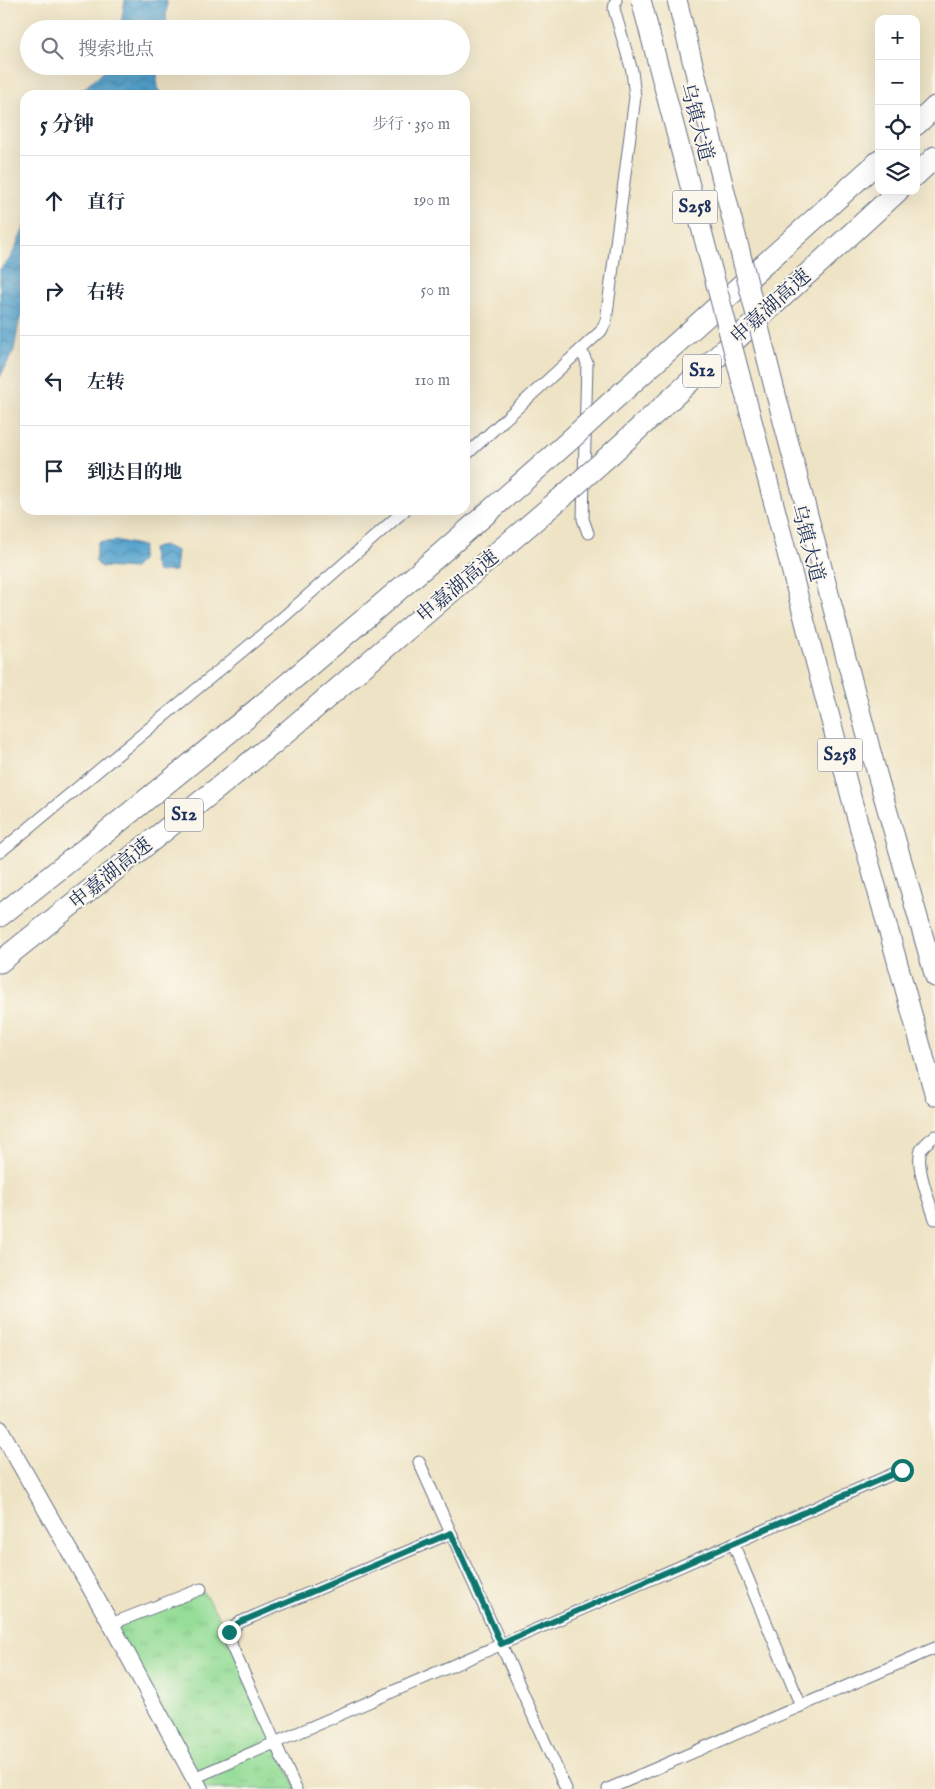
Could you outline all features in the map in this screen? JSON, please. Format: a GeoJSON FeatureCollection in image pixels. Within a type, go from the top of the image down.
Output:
{"type":"FeatureCollection","features":[{"type":"Feature","properties":{"kind":"highway"},"geometry":{"type":"LineString","coordinates":[[920,121],[935,107]]}},
{"type":"Feature","properties":{"kind":"highway"},"geometry":{"type":"LineString","coordinates":[[920,171],[935,157]]}},
{"type":"Feature","properties":{"kind":"highway","name":"申嘉湖高速"},"geometry":{"type":"LineString","coordinates":[[0,916],[196,761],[344,638],[570,440],[875,165]]}},
{"type":"Feature","properties":{"kind":"highway","name":"申嘉湖高速"},"geometry":{"type":"LineString","coordinates":[[0,962],[212,793],[366,666],[611,454],[894,195]]}},
{"type":"Feature","properties":{"kind":"main road","name":"乌镇大道"},"geometry":{"type":"LineString","coordinates":[[641,0],[849,788],[935,1096]]}},
{"type":"Feature","properties":{"kind":"main road","name":"乌镇大道"},"geometry":{"type":"LineString","coordinates":[[677,0],[777,400],[877,774],[935,977]]}},
{"type":"Feature","properties":{"kind":"street"},"geometry":{"type":"LineString","coordinates":[[470,451],[601,331],[606,321],[634,109],[632,71],[614,9],[616,0]]}},
{"type":"Feature","properties":{"kind":"street"},"geometry":{"type":"LineString","coordinates":[[581,350],[587,363],[583,519],[588,534]]}},
{"type":"Feature","properties":{"kind":"street"},"geometry":{"type":"LineString","coordinates":[[0,852],[272,626],[399,515]]}},
{"type":"Feature","properties":{"kind":"street"},"geometry":{"type":"LineString","coordinates":[[935,1136],[921,1151],[920,1162],[935,1219]]}},
{"type":"Feature","properties":{"kind":"street"},"geometry":{"type":"LineString","coordinates":[[0,1429],[111,1624],[197,1783],[275,1742],[902,1470]]}},
{"type":"Feature","properties":{"kind":"street"},"geometry":{"type":"LineString","coordinates":[[419,1462],[566,1789]]}},
{"type":"Feature","properties":{"kind":"street"},"geometry":{"type":"LineString","coordinates":[[296,1789],[232,1647],[229,1632],[238,1623],[451,1533]]}},
{"type":"Feature","properties":{"kind":"street"},"geometry":{"type":"LineString","coordinates":[[733,1543],[802,1706]]}},
{"type":"Feature","properties":{"kind":"street"},"geometry":{"type":"LineString","coordinates":[[111,1624],[201,1589]]}},
{"type":"Feature","properties":{"kind":"street"},"geometry":{"type":"LineString","coordinates":[[608,1789],[935,1648]]}},
{"type":"Feature","properties":{"kind":"green space"},"geometry":{"type":"Polygon","coordinates":[[[201,1589],[229,1632],[296,1789],[200,1789],[111,1624],[201,1589]]]}},
{"type":"Feature","properties":{"kind":"water"},"geometry":{"type":"Polygon","coordinates":[[[125,0],[167,0],[166,20],[122,20],[125,0]]]}},
{"type":"Feature","properties":{"kind":"water"},"geometry":{"type":"Polygon","coordinates":[[[99,75],[157,75],[159,90],[83,90],[99,75]]]}},
{"type":"Feature","properties":{"kind":"water"},"geometry":{"type":"Polygon","coordinates":[[[20,237],[20,320],[14,350],[0,377],[0,269],[11,257],[20,237]]]}},
{"type":"Feature","properties":{"kind":"water"},"geometry":{"type":"Polygon","coordinates":[[[120,541],[143,546],[141,561],[133,569],[101,567],[95,561],[98,542],[120,541]]]}},
{"type":"Feature","properties":{"kind":"water"},"geometry":{"type":"Polygon","coordinates":[[[163,545],[177,551],[175,571],[157,572],[153,561],[152,549],[163,545]]]}},
{"type":"Feature","properties":{"kind":"route"},"geometry":{"type":"LineString","coordinates":[[229,1632],[238,1623],[451,1533],[501,1644],[902,1470]]}}]}
